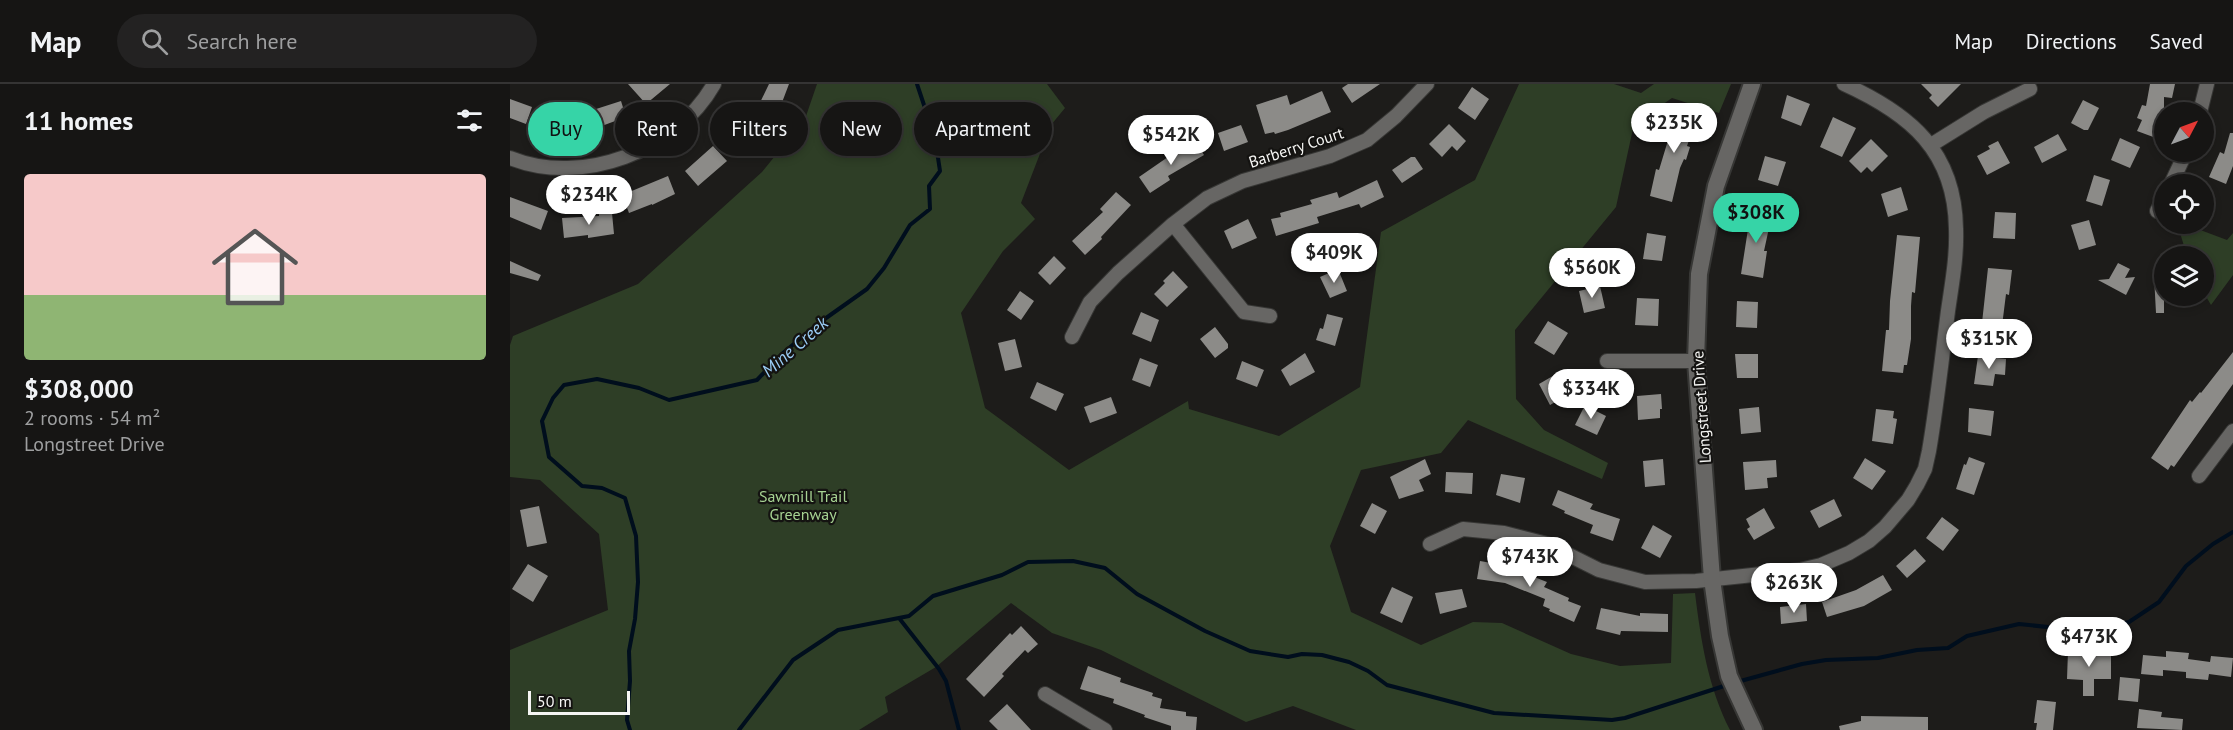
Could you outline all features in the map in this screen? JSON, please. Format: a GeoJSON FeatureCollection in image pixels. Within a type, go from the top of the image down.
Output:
{"type":"FeatureCollection","features":[{"type":"Feature","properties":{"kind":"street"},"geometry":{"type":"LineString","coordinates":[[510,158],[562,168],[585,168],[626,157],[659,141],[686,120],[707,96],[714,84]]}},
{"type":"Feature","properties":{"kind":"street","name":"Barberry Court"},"geometry":{"type":"LineString","coordinates":[[1072,337],[1090,302],[1118,273],[1173,224],[1207,198],[1243,181],[1329,156],[1367,140],[1396,116],[1427,84]]}},
{"type":"Feature","properties":{"kind":"street","name":"Longstreet Drive"},"geometry":{"type":"LineString","coordinates":[[1752,84],[1714,197],[1699,274],[1696,361],[1713,579],[1720,636],[1729,676],[1754,730]]}},
{"type":"Feature","properties":{"kind":"street"},"geometry":{"type":"LineString","coordinates":[[1430,544],[1462,529],[1504,533],[1547,544],[1599,570],[1645,582],[1713,579],[1800,570],[1821,565],[1849,553],[1869,541],[1885,527],[1908,500],[1917,485],[1925,469],[1929,451],[1955,261],[1954,206],[1940,162],[1930,145],[1902,115],[1883,102],[1844,84]]}},
{"type":"Feature","properties":{"kind":"street"},"geometry":{"type":"LineString","coordinates":[[2202,102],[2207,84]]}},
{"type":"Feature","properties":{"kind":"street"},"geometry":{"type":"LineString","coordinates":[[1930,145],[1984,112],[2030,89]]}},
{"type":"Feature","properties":{"kind":"street"},"geometry":{"type":"LineString","coordinates":[[1173,224],[1244,312],[1270,316]]}},
{"type":"Feature","properties":{"kind":"street"},"geometry":{"type":"LineString","coordinates":[[1607,361],[1696,361]]}},
{"type":"Feature","properties":{"kind":"street"},"geometry":{"type":"LineString","coordinates":[[2199,476],[2233,431]]}},
{"type":"Feature","properties":{"kind":"street"},"geometry":{"type":"LineString","coordinates":[[1045,694],[1106,730]]}},
{"type":"Feature","properties":{"kind":"green space","name":"Sawmill Trail Greenway"},"geometry":{"type":"Polygon","coordinates":[[[817,84],[1047,84],[1065,108],[1052,124],[1052,102],[914,102],[914,156],[1039,156],[1021,203],[1035,219],[1003,251],[961,313],[985,408],[1069,470],[1188,401],[1189,409],[1279,436],[1360,387],[1381,232],[1475,180],[1519,84],[1614,84],[1641,93],[1654,84],[1731,84],[1719,113],[1672,98],[1634,124],[1616,207],[1515,330],[1516,399],[1544,430],[1608,463],[1602,479],[1468,420],[1441,453],[1361,470],[1330,546],[1351,612],[1421,645],[1473,622],[1502,623],[1571,654],[1620,666],[1671,663],[1673,594],[1695,593],[1711,680],[1730,730],[1356,730],[1293,706],[1246,722],[1101,650],[1052,633],[1011,603],[936,667],[885,697],[888,712],[859,730],[510,730],[510,650],[608,610],[599,534],[540,480],[510,477],[510,345],[513,336],[638,284],[762,172],[775,156],[808,156],[808,110],[817,84]]]}},
{"type":"Feature","properties":{"kind":"green space"},"geometry":{"type":"Polygon","coordinates":[[[2233,233],[2233,275],[2214,301],[2214,246],[2184,246],[2182,234],[2211,234],[2227,240],[2233,233]]]}},
{"type":"Feature","properties":{"kind":"building"},"geometry":{"type":"Polygon","coordinates":[[[628,84],[670,84],[648,102],[644,102],[628,84]]]}},
{"type":"Feature","properties":{"kind":"building"},"geometry":{"type":"Polygon","coordinates":[[[769,84],[789,84],[782,102],[760,102],[769,84]]]}},
{"type":"Feature","properties":{"kind":"building"},"geometry":{"type":"Polygon","coordinates":[[[1348,84],[1380,84],[1352,103],[1342,88],[1348,84]]]}},
{"type":"Feature","properties":{"kind":"building"},"geometry":{"type":"Polygon","coordinates":[[[1921,84],[1961,84],[1938,107],[1929,98],[1932,95],[1921,84]]]}},
{"type":"Feature","properties":{"kind":"building"},"geometry":{"type":"Polygon","coordinates":[[[2150,84],[2175,84],[2172,98],[2164,97],[2164,102],[2154,102],[2154,137],[2137,131],[2142,120],[2137,118],[2142,105],[2146,106],[2150,84]]]}},
{"type":"Feature","properties":{"kind":"building"},"geometry":{"type":"Polygon","coordinates":[[[1472,87],[1489,99],[1475,120],[1458,108],[1472,87]]]}},
{"type":"Feature","properties":{"kind":"building"},"geometry":{"type":"Polygon","coordinates":[[[1322,91],[1331,112],[1288,130],[1265,134],[1256,105],[1287,95],[1290,105],[1322,91]]]}},
{"type":"Feature","properties":{"kind":"building"},"geometry":{"type":"Polygon","coordinates":[[[1787,95],[1810,104],[1801,126],[1781,118],[1787,95]]]}},
{"type":"Feature","properties":{"kind":"building"},"geometry":{"type":"Polygon","coordinates":[[[510,99],[528,106],[526,124],[510,118],[510,99]]]}},
{"type":"Feature","properties":{"kind":"building"},"geometry":{"type":"Polygon","coordinates":[[[2083,100],[2099,108],[2088,130],[2071,123],[2083,100]]]}},
{"type":"Feature","properties":{"kind":"building"},"geometry":{"type":"Polygon","coordinates":[[[615,103],[615,121],[603,126],[603,107],[615,103]]]}},
{"type":"Feature","properties":{"kind":"building"},"geometry":{"type":"Polygon","coordinates":[[[1679,104],[1699,111],[1687,146],[1690,147],[1686,160],[1684,159],[1680,168],[1672,202],[1650,196],[1656,169],[1659,170],[1679,104]]]}},
{"type":"Feature","properties":{"kind":"building"},"geometry":{"type":"Polygon","coordinates":[[[1833,117],[1856,128],[1842,157],[1820,147],[1833,117]]]}},
{"type":"Feature","properties":{"kind":"building"},"geometry":{"type":"Polygon","coordinates":[[[1449,124],[1466,141],[1457,151],[1452,146],[1442,157],[1429,144],[1449,124]]]}},
{"type":"Feature","properties":{"kind":"building"},"geometry":{"type":"Polygon","coordinates":[[[1241,125],[1248,142],[1224,151],[1218,133],[1241,125]]]}},
{"type":"Feature","properties":{"kind":"building"},"geometry":{"type":"Polygon","coordinates":[[[2230,133],[2233,133],[2233,166],[2226,184],[2214,179],[2214,174],[2210,174],[2220,152],[2224,154],[2230,133]]]}},
{"type":"Feature","properties":{"kind":"building"},"geometry":{"type":"Polygon","coordinates":[[[2058,134],[2067,150],[2042,163],[2034,147],[2058,134]]]}},
{"type":"Feature","properties":{"kind":"building"},"geometry":{"type":"Polygon","coordinates":[[[2120,138],[2140,147],[2130,168],[2111,160],[2120,138]]]}},
{"type":"Feature","properties":{"kind":"building"},"geometry":{"type":"Polygon","coordinates":[[[1194,139],[1204,155],[1168,176],[1170,180],[1150,193],[1139,177],[1194,139]]]}},
{"type":"Feature","properties":{"kind":"building"},"geometry":{"type":"Polygon","coordinates":[[[1871,139],[1888,156],[1872,172],[1867,167],[1861,173],[1849,161],[1871,139]]]}},
{"type":"Feature","properties":{"kind":"building"},"geometry":{"type":"Polygon","coordinates":[[[1998,141],[2010,163],[1987,175],[1977,156],[1990,149],[1988,146],[1998,141]]]}},
{"type":"Feature","properties":{"kind":"building"},"geometry":{"type":"Polygon","coordinates":[[[710,149],[710,156],[722,156],[727,161],[698,186],[685,171],[710,149]]]}},
{"type":"Feature","properties":{"kind":"building"},"geometry":{"type":"Polygon","coordinates":[[[1765,156],[1786,162],[1778,186],[1758,180],[1765,156]]]}},
{"type":"Feature","properties":{"kind":"building"},"geometry":{"type":"Polygon","coordinates":[[[1411,157],[1415,157],[1423,169],[1402,183],[1392,170],[1411,157]]]}},
{"type":"Feature","properties":{"kind":"building"},"geometry":{"type":"Polygon","coordinates":[[[2094,175],[2110,180],[2102,206],[2086,201],[2094,175]]]}},
{"type":"Feature","properties":{"kind":"building"},"geometry":{"type":"Polygon","coordinates":[[[668,176],[675,194],[629,213],[622,195],[668,176]]]}},
{"type":"Feature","properties":{"kind":"building"},"geometry":{"type":"Polygon","coordinates":[[[1377,180],[1384,197],[1361,208],[1359,204],[1317,217],[1319,223],[1276,236],[1271,219],[1281,217],[1280,213],[1312,204],[1310,200],[1337,192],[1339,198],[1377,180]]]}},
{"type":"Feature","properties":{"kind":"building"},"geometry":{"type":"Polygon","coordinates":[[[1901,187],[1908,210],[1888,217],[1881,194],[1901,187]]]}},
{"type":"Feature","properties":{"kind":"building"},"geometry":{"type":"Polygon","coordinates":[[[1116,192],[1131,205],[1085,255],[1072,241],[1103,212],[1100,209],[1116,192]]]}},
{"type":"Feature","properties":{"kind":"building"},"geometry":{"type":"Polygon","coordinates":[[[510,197],[548,211],[541,230],[510,217],[510,197]]]}},
{"type":"Feature","properties":{"kind":"building"},"geometry":{"type":"Polygon","coordinates":[[[1751,210],[1772,214],[1764,251],[1767,251],[1763,278],[1741,274],[1751,210]]]}},
{"type":"Feature","properties":{"kind":"building"},"geometry":{"type":"Polygon","coordinates":[[[1995,212],[2016,213],[2015,239],[1993,238],[1995,212]]]}},
{"type":"Feature","properties":{"kind":"building"},"geometry":{"type":"Polygon","coordinates":[[[612,213],[614,234],[588,238],[588,235],[564,238],[562,218],[612,213]]]}},
{"type":"Feature","properties":{"kind":"building"},"geometry":{"type":"Polygon","coordinates":[[[1248,219],[1257,238],[1232,249],[1224,231],[1248,219]]]}},
{"type":"Feature","properties":{"kind":"building"},"geometry":{"type":"Polygon","coordinates":[[[2089,220],[2096,245],[2079,250],[2071,225],[2089,220]]]}},
{"type":"Feature","properties":{"kind":"building"},"geometry":{"type":"Polygon","coordinates":[[[1647,233],[1666,236],[1662,261],[1643,259],[1647,233]]]}},
{"type":"Feature","properties":{"kind":"building"},"geometry":{"type":"Polygon","coordinates":[[[1897,235],[1920,237],[1915,293],[1912,292],[1911,339],[1907,365],[1904,365],[1903,373],[1882,371],[1886,330],[1889,330],[1897,235]]]}},
{"type":"Feature","properties":{"kind":"building"},"geometry":{"type":"Polygon","coordinates":[[[1054,256],[1066,268],[1050,285],[1038,273],[1054,256]]]}},
{"type":"Feature","properties":{"kind":"building"},"geometry":{"type":"Polygon","coordinates":[[[510,261],[541,275],[538,281],[510,273],[510,261]]]}},
{"type":"Feature","properties":{"kind":"building"},"geometry":{"type":"Polygon","coordinates":[[[2118,263],[2130,269],[2125,278],[2135,277],[2126,295],[2098,280],[2109,279],[2118,263]]]}},
{"type":"Feature","properties":{"kind":"building"},"geometry":{"type":"Polygon","coordinates":[[[1988,268],[2012,270],[2009,295],[2006,294],[2001,334],[1981,332],[1988,268]]]}},
{"type":"Feature","properties":{"kind":"building"},"geometry":{"type":"Polygon","coordinates":[[[1338,269],[1347,291],[1330,298],[1320,277],[1338,269]]]}},
{"type":"Feature","properties":{"kind":"building"},"geometry":{"type":"Polygon","coordinates":[[[1173,271],[1188,287],[1167,307],[1154,294],[1173,271]]]}},
{"type":"Feature","properties":{"kind":"building"},"geometry":{"type":"Polygon","coordinates":[[[1600,286],[1605,308],[1584,313],[1579,291],[1600,286]]]}},
{"type":"Feature","properties":{"kind":"building"},"geometry":{"type":"Polygon","coordinates":[[[1020,291],[1034,301],[1021,320],[1007,310],[1020,291]]]}},
{"type":"Feature","properties":{"kind":"building"},"geometry":{"type":"Polygon","coordinates":[[[1637,298],[1659,299],[1658,326],[1635,325],[1637,298]]]}},
{"type":"Feature","properties":{"kind":"building"},"geometry":{"type":"Polygon","coordinates":[[[1737,301],[1758,302],[1757,328],[1736,327],[1737,301]]]}},
{"type":"Feature","properties":{"kind":"building"},"geometry":{"type":"Polygon","coordinates":[[[2156,306],[2164,306],[2164,313],[2156,313],[2156,306]]]}},
{"type":"Feature","properties":{"kind":"building"},"geometry":{"type":"Polygon","coordinates":[[[1141,312],[1159,320],[1151,342],[1132,334],[1141,312]]]}},
{"type":"Feature","properties":{"kind":"building"},"geometry":{"type":"Polygon","coordinates":[[[1327,314],[1343,318],[1335,346],[1316,340],[1320,328],[1323,329],[1327,314]]]}},
{"type":"Feature","properties":{"kind":"building"},"geometry":{"type":"Polygon","coordinates":[[[1548,321],[1568,333],[1554,355],[1534,343],[1548,321]]]}},
{"type":"Feature","properties":{"kind":"building"},"geometry":{"type":"Polygon","coordinates":[[[1215,327],[1228,344],[1228,348],[1215,358],[1200,339],[1215,327]]]}},
{"type":"Feature","properties":{"kind":"building"},"geometry":{"type":"Polygon","coordinates":[[[1015,339],[1022,367],[1005,371],[998,343],[1015,339]]]}},
{"type":"Feature","properties":{"kind":"building"},"geometry":{"type":"Polygon","coordinates":[[[2233,352],[2233,384],[2174,467],[2171,465],[2168,470],[2151,458],[2190,400],[2192,402],[2201,393],[2233,352]]]}},
{"type":"Feature","properties":{"kind":"building"},"geometry":{"type":"Polygon","coordinates":[[[1305,353],[1315,372],[1290,386],[1281,370],[1305,353]]]}},
{"type":"Feature","properties":{"kind":"building"},"geometry":{"type":"Polygon","coordinates":[[[1735,354],[1758,354],[1758,378],[1737,378],[1735,354]]]}},
{"type":"Feature","properties":{"kind":"building"},"geometry":{"type":"Polygon","coordinates":[[[1978,356],[2006,359],[2005,375],[1995,374],[1993,386],[1974,384],[1978,356]]]}},
{"type":"Feature","properties":{"kind":"building"},"geometry":{"type":"Polygon","coordinates":[[[1140,358],[1158,365],[1150,387],[1132,380],[1140,358]]]}},
{"type":"Feature","properties":{"kind":"building"},"geometry":{"type":"Polygon","coordinates":[[[1242,361],[1264,370],[1257,387],[1236,379],[1242,361]]]}},
{"type":"Feature","properties":{"kind":"building"},"geometry":{"type":"Polygon","coordinates":[[[1558,373],[1569,394],[1550,405],[1539,384],[1558,373]]]}},
{"type":"Feature","properties":{"kind":"building"},"geometry":{"type":"Polygon","coordinates":[[[1037,382],[1064,394],[1056,411],[1030,398],[1037,382]]]}},
{"type":"Feature","properties":{"kind":"building"},"geometry":{"type":"Polygon","coordinates":[[[1661,394],[1660,418],[1638,420],[1637,396],[1661,394]]]}},
{"type":"Feature","properties":{"kind":"building"},"geometry":{"type":"Polygon","coordinates":[[[1111,397],[1117,413],[1090,423],[1084,407],[1111,397]]]}},
{"type":"Feature","properties":{"kind":"building"},"geometry":{"type":"Polygon","coordinates":[[[1584,407],[1606,416],[1597,435],[1575,425],[1584,407]]]}},
{"type":"Feature","properties":{"kind":"building"},"geometry":{"type":"Polygon","coordinates":[[[1759,407],[1761,432],[1741,434],[1739,409],[1759,407]]]}},
{"type":"Feature","properties":{"kind":"building"},"geometry":{"type":"Polygon","coordinates":[[[1969,408],[1994,411],[1991,436],[1968,432],[1969,408]]]}},
{"type":"Feature","properties":{"kind":"building"},"geometry":{"type":"Polygon","coordinates":[[[1876,409],[1894,411],[1893,418],[1897,419],[1893,444],[1872,441],[1876,409]]]}},
{"type":"Feature","properties":{"kind":"building"},"geometry":{"type":"Polygon","coordinates":[[[1969,457],[1985,463],[1974,495],[1956,489],[1964,464],[1966,465],[1969,457]]]}},
{"type":"Feature","properties":{"kind":"building"},"geometry":{"type":"Polygon","coordinates":[[[1865,458],[1886,471],[1872,490],[1853,478],[1865,458]]]}},
{"type":"Feature","properties":{"kind":"building"},"geometry":{"type":"Polygon","coordinates":[[[1425,459],[1431,474],[1419,480],[1424,491],[1399,499],[1390,477],[1425,459]]]}},
{"type":"Feature","properties":{"kind":"building"},"geometry":{"type":"Polygon","coordinates":[[[1663,459],[1665,485],[1645,487],[1643,461],[1663,459]]]}},
{"type":"Feature","properties":{"kind":"building"},"geometry":{"type":"Polygon","coordinates":[[[1776,460],[1777,477],[1767,478],[1768,488],[1745,490],[1743,462],[1776,460]]]}},
{"type":"Feature","properties":{"kind":"building"},"geometry":{"type":"Polygon","coordinates":[[[1446,472],[1473,473],[1472,494],[1445,492],[1446,472]]]}},
{"type":"Feature","properties":{"kind":"building"},"geometry":{"type":"Polygon","coordinates":[[[1501,474],[1525,478],[1520,503],[1496,495],[1501,474]]]}},
{"type":"Feature","properties":{"kind":"building"},"geometry":{"type":"Polygon","coordinates":[[[1558,490],[1593,504],[1590,509],[1620,519],[1613,541],[1590,533],[1593,525],[1564,513],[1565,511],[1552,505],[1558,490]]]}},
{"type":"Feature","properties":{"kind":"building"},"geometry":{"type":"Polygon","coordinates":[[[1834,499],[1842,516],[1819,528],[1810,511],[1834,499]]]}},
{"type":"Feature","properties":{"kind":"building"},"geometry":{"type":"Polygon","coordinates":[[[1372,503],[1387,511],[1375,534],[1360,526],[1372,503]]]}},
{"type":"Feature","properties":{"kind":"building"},"geometry":{"type":"Polygon","coordinates":[[[539,506],[547,543],[527,547],[520,510],[539,506]]]}},
{"type":"Feature","properties":{"kind":"building"},"geometry":{"type":"Polygon","coordinates":[[[1764,508],[1775,528],[1754,540],[1747,529],[1750,527],[1746,519],[1764,508]]]}},
{"type":"Feature","properties":{"kind":"building"},"geometry":{"type":"Polygon","coordinates":[[[1942,517],[1959,530],[1943,551],[1926,538],[1942,517]]]}},
{"type":"Feature","properties":{"kind":"building"},"geometry":{"type":"Polygon","coordinates":[[[1653,525],[1672,536],[1660,558],[1641,548],[1653,525]]]}},
{"type":"Feature","properties":{"kind":"building"},"geometry":{"type":"Polygon","coordinates":[[[1915,549],[1926,561],[1907,578],[1896,566],[1915,549]]]}},
{"type":"Feature","properties":{"kind":"building"},"geometry":{"type":"Polygon","coordinates":[[[1480,561],[1503,565],[1547,582],[1544,587],[1581,606],[1574,622],[1549,611],[1550,609],[1543,606],[1545,599],[1505,583],[1477,579],[1480,561]]]}},
{"type":"Feature","properties":{"kind":"building"},"geometry":{"type":"Polygon","coordinates":[[[528,564],[548,576],[533,602],[512,589],[528,564]]]}},
{"type":"Feature","properties":{"kind":"building"},"geometry":{"type":"Polygon","coordinates":[[[1883,575],[1892,590],[1864,606],[1827,617],[1822,602],[1856,590],[1883,575]]]}},
{"type":"Feature","properties":{"kind":"building"},"geometry":{"type":"Polygon","coordinates":[[[1392,587],[1413,597],[1402,623],[1380,613],[1392,587]]]}},
{"type":"Feature","properties":{"kind":"building"},"geometry":{"type":"Polygon","coordinates":[[[1462,589],[1467,607],[1440,614],[1435,593],[1462,589]]]}},
{"type":"Feature","properties":{"kind":"building"},"geometry":{"type":"Polygon","coordinates":[[[1806,604],[1807,621],[1781,624],[1780,607],[1806,604]]]}},
{"type":"Feature","properties":{"kind":"building"},"geometry":{"type":"Polygon","coordinates":[[[1601,608],[1640,616],[1640,613],[1668,614],[1668,632],[1621,631],[1620,635],[1596,629],[1601,608]]]}},
{"type":"Feature","properties":{"kind":"building"},"geometry":{"type":"Polygon","coordinates":[[[1021,626],[1038,644],[1028,653],[1025,650],[984,697],[966,679],[1010,633],[1012,635],[1021,626]]]}},
{"type":"Feature","properties":{"kind":"building"},"geometry":{"type":"Polygon","coordinates":[[[2068,651],[2111,652],[2111,679],[2094,679],[2094,696],[2083,696],[2083,680],[2067,679],[2068,651]]]}},
{"type":"Feature","properties":{"kind":"building"},"geometry":{"type":"Polygon","coordinates":[[[2166,651],[2189,653],[2188,659],[2210,662],[2211,656],[2233,658],[2231,677],[2209,674],[2208,680],[2186,678],[2186,672],[2163,670],[2163,676],[2141,674],[2143,655],[2166,657],[2166,651]]]}},
{"type":"Feature","properties":{"kind":"building"},"geometry":{"type":"Polygon","coordinates":[[[1088,666],[1121,678],[1120,682],[1153,693],[1152,696],[1162,699],[1160,708],[1186,712],[1186,716],[1197,717],[1196,730],[1171,730],[1171,726],[1113,703],[1114,699],[1080,689],[1088,666]]]}},
{"type":"Feature","properties":{"kind":"building"},"geometry":{"type":"Polygon","coordinates":[[[2120,677],[2140,679],[2138,702],[2118,700],[2120,677]]]}},
{"type":"Feature","properties":{"kind":"building"},"geometry":{"type":"Polygon","coordinates":[[[2037,700],[2056,702],[2053,730],[2036,730],[2037,723],[2034,723],[2037,700]]]}},
{"type":"Feature","properties":{"kind":"building"},"geometry":{"type":"Polygon","coordinates":[[[1007,704],[1031,730],[998,730],[989,721],[1007,704]]]}},
{"type":"Feature","properties":{"kind":"building"},"geometry":{"type":"Polygon","coordinates":[[[2139,709],[2162,712],[2161,717],[2183,719],[2182,730],[2137,728],[2139,709]]]}},
{"type":"Feature","properties":{"kind":"building"},"geometry":{"type":"Polygon","coordinates":[[[1861,716],[1928,717],[1928,730],[1840,730],[1839,726],[1861,721],[1861,716]]]}},
{"type":"Feature","properties":{"kind":"waterway","name":"Mine Creek"},"geometry":{"type":"LineString","coordinates":[[630,730],[627,720],[630,681],[629,651],[635,619],[638,582],[636,536],[625,498],[602,488],[582,486],[549,457],[542,421],[553,398],[564,385],[597,379],[639,388],[669,400],[757,380],[783,353],[819,323],[867,289],[884,268],[910,225],[930,209],[929,186],[940,171],[935,138],[917,84]]}},
{"type":"Feature","properties":{"kind":"waterway"},"geometry":{"type":"LineString","coordinates":[[1737,682],[1802,664],[1826,660],[1878,658],[1917,650],[1948,648],[1967,636],[2019,624],[2076,630],[2129,622],[2159,602],[2186,566],[2213,544],[2233,532]]}},
{"type":"Feature","properties":{"kind":"waterway"},"geometry":{"type":"LineString","coordinates":[[739,730],[793,660],[838,630],[909,616],[933,596],[1002,575],[1028,562],[1073,561],[1105,568],[1137,594],[1205,631],[1250,651],[1288,657],[1302,654],[1322,655],[1349,662],[1368,671],[1387,685],[1494,713],[1612,720],[1625,718],[1727,685]]}},
{"type":"Feature","properties":{"kind":"waterway"},"geometry":{"type":"LineString","coordinates":[[899,618],[946,681],[959,730]]}}]}
